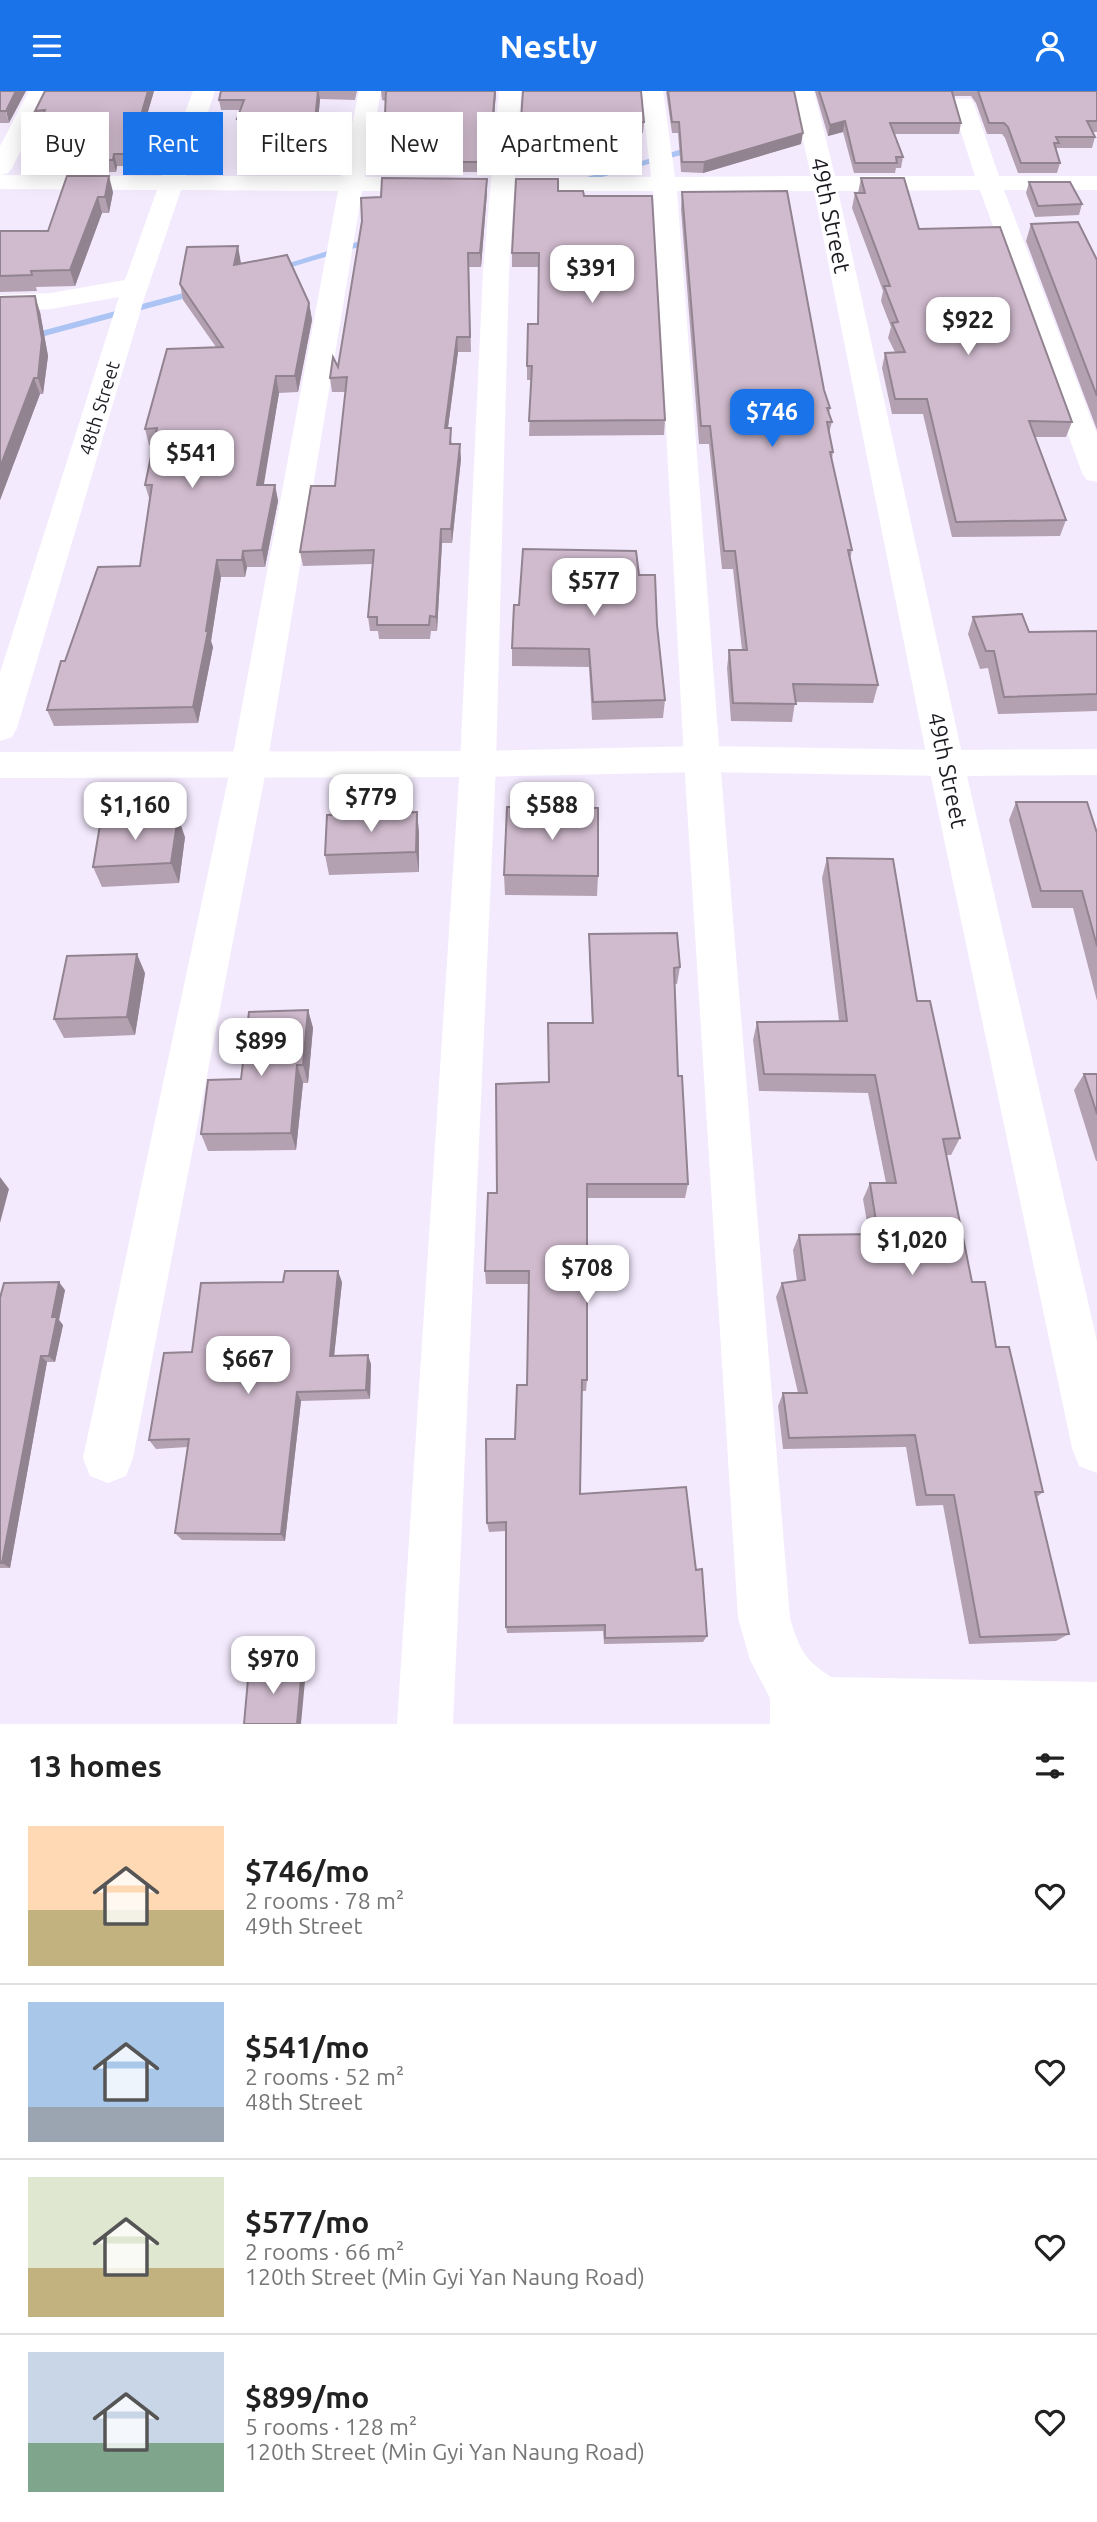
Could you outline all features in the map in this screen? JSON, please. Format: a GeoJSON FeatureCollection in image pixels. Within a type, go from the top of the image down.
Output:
{"type":"FeatureCollection","features":[{"type":"Feature","properties":{"kind":"street"},"geometry":{"type":"LineString","coordinates":[[0,168],[40,91]]}},
{"type":"Feature","properties":{"kind":"street","name":"48th Street"},"geometry":{"type":"LineString","coordinates":[[0,728],[133,293],[204,91]]}},
{"type":"Feature","properties":{"kind":"street"},"geometry":{"type":"LineString","coordinates":[[108,1458],[249,765],[338,253],[370,91]]}},
{"type":"Feature","properties":{"kind":"street"},"geometry":{"type":"LineString","coordinates":[[425,1724],[478,764],[488,190],[510,91]]}},
{"type":"Feature","properties":{"kind":"street"},"geometry":{"type":"LineString","coordinates":[[652,91],[661,165],[764,1618],[776,1663],[797,1706],[826,1703],[1097,1709]]}},
{"type":"Feature","properties":{"kind":"street","name":"49th Street"},"geometry":{"type":"LineString","coordinates":[[806,104],[946,764],[1097,1448]]}},
{"type":"Feature","properties":{"kind":"street"},"geometry":{"type":"LineString","coordinates":[[963,104],[989,183],[1097,473]]}},
{"type":"Feature","properties":{"kind":"street"},"geometry":{"type":"LineString","coordinates":[[0,183],[352,184],[488,190],[661,165],[825,184],[1097,183]]}},
{"type":"Feature","properties":{"kind":"street"},"geometry":{"type":"LineString","coordinates":[[0,303],[51,302],[133,293]]}},
{"type":"Feature","properties":{"kind":"street"},"geometry":{"type":"LineString","coordinates":[[0,765],[478,764],[702,759],[946,764],[1097,762]]}},
{"type":"Feature","properties":{"kind":"building"},"geometry":{"type":"Polygon","coordinates":[[[0,91],[16,91],[6,111],[0,111],[0,91]]]}},
{"type":"Feature","properties":{"kind":"building"},"geometry":{"type":"Polygon","coordinates":[[[45,91],[148,91],[142,112],[123,112],[123,154],[114,154],[113,160],[109,160],[109,112],[35,111],[45,91]]]}},
{"type":"Feature","properties":{"kind":"building"},"geometry":{"type":"Polygon","coordinates":[[[221,91],[318,91],[316,112],[240,112],[244,100],[219,100],[221,91]]]}},
{"type":"Feature","properties":{"kind":"building"},"geometry":{"type":"Polygon","coordinates":[[[386,91],[495,91],[493,112],[477,112],[477,162],[463,162],[463,112],[385,112],[386,91]]]}},
{"type":"Feature","properties":{"kind":"building"},"geometry":{"type":"Polygon","coordinates":[[[523,91],[641,91],[644,122],[642,112],[522,112],[523,91]]]}},
{"type":"Feature","properties":{"kind":"building"},"geometry":{"type":"Polygon","coordinates":[[[668,91],[794,91],[803,133],[704,162],[682,162],[679,122],[672,122],[668,91]]]}},
{"type":"Feature","properties":{"kind":"building"},"geometry":{"type":"Polygon","coordinates":[[[819,91],[953,91],[961,123],[890,123],[903,157],[896,157],[897,163],[855,163],[845,121],[830,125],[819,91]]]}},
{"type":"Feature","properties":{"kind":"building"},"geometry":{"type":"Polygon","coordinates":[[[978,91],[1097,91],[1097,121],[1087,121],[1095,137],[1056,137],[1059,143],[1054,143],[1060,163],[1021,163],[1008,127],[1004,123],[989,123],[978,91]]]}},
{"type":"Feature","properties":{"kind":"building"},"geometry":{"type":"Polygon","coordinates":[[[67,176],[109,176],[105,197],[98,197],[70,270],[31,271],[32,275],[0,276],[0,231],[48,231],[67,176]]]}},
{"type":"Feature","properties":{"kind":"building"},"geometry":{"type":"Polygon","coordinates":[[[382,178],[487,179],[480,253],[468,253],[470,337],[457,337],[445,428],[451,428],[450,444],[460,444],[451,529],[441,529],[436,617],[430,616],[429,625],[377,625],[377,617],[368,617],[374,550],[300,552],[311,486],[335,486],[347,377],[330,378],[333,357],[338,367],[362,221],[361,198],[381,197],[382,178]]]}},
{"type":"Feature","properties":{"kind":"building"},"geometry":{"type":"Polygon","coordinates":[[[861,178],[904,178],[919,229],[1000,227],[1072,422],[1029,421],[1066,520],[956,522],[927,399],[895,399],[885,353],[905,352],[892,323],[898,322],[884,286],[890,286],[855,193],[865,193],[861,178]]]}},
{"type":"Feature","properties":{"kind":"building"},"geometry":{"type":"Polygon","coordinates":[[[516,179],[558,179],[558,191],[583,191],[584,196],[652,196],[665,420],[529,421],[532,366],[527,366],[528,324],[538,324],[539,253],[512,253],[516,179]]]}},
{"type":"Feature","properties":{"kind":"building"},"geometry":{"type":"Polygon","coordinates":[[[1029,182],[1070,182],[1082,204],[1038,206],[1029,182]]]}},
{"type":"Feature","properties":{"kind":"building"},"geometry":{"type":"Polygon","coordinates":[[[787,191],[824,390],[830,408],[827,408],[832,422],[827,422],[833,452],[830,452],[852,550],[848,550],[878,685],[793,684],[796,704],[733,703],[729,650],[747,650],[735,551],[724,551],[710,426],[701,426],[682,192],[787,191]]]}},
{"type":"Feature","properties":{"kind":"building"},"geometry":{"type":"Polygon","coordinates":[[[1078,222],[1097,260],[1097,396],[1031,224],[1078,222]]]}},
{"type":"Feature","properties":{"kind":"building"},"geometry":{"type":"Polygon","coordinates":[[[238,246],[234,265],[287,255],[309,303],[295,376],[276,376],[257,485],[275,485],[262,550],[243,551],[242,560],[217,560],[208,631],[193,707],[47,710],[61,661],[65,661],[98,567],[140,566],[152,485],[145,485],[157,428],[145,429],[167,349],[223,347],[180,284],[187,247],[238,246]]]}},
{"type":"Feature","properties":{"kind":"building"},"geometry":{"type":"Polygon","coordinates":[[[35,296],[42,339],[38,378],[34,378],[0,467],[0,297],[35,296]]]}},
{"type":"Feature","properties":{"kind":"building"},"geometry":{"type":"Polygon","coordinates":[[[523,549],[636,551],[639,575],[655,575],[665,700],[593,702],[589,649],[512,648],[514,605],[519,605],[523,549]]]}},
{"type":"Feature","properties":{"kind":"building"},"geometry":{"type":"Polygon","coordinates":[[[1022,614],[1029,632],[1097,631],[1097,694],[1004,697],[994,651],[986,651],[973,617],[1022,614]]]}},
{"type":"Feature","properties":{"kind":"building"},"geometry":{"type":"Polygon","coordinates":[[[1016,802],[1087,802],[1097,833],[1097,946],[1082,891],[1041,891],[1016,802]]]}},
{"type":"Feature","properties":{"kind":"building"},"geometry":{"type":"Polygon","coordinates":[[[507,807],[598,808],[598,876],[504,875],[507,807]]]}},
{"type":"Feature","properties":{"kind":"building"},"geometry":{"type":"Polygon","coordinates":[[[417,812],[416,852],[325,855],[327,815],[417,812]]]}},
{"type":"Feature","properties":{"kind":"building"},"geometry":{"type":"Polygon","coordinates":[[[178,817],[171,863],[93,867],[101,819],[178,817]]]}},
{"type":"Feature","properties":{"kind":"building"},"geometry":{"type":"Polygon","coordinates":[[[827,858],[893,859],[917,1001],[930,1001],[960,1138],[943,1139],[972,1282],[985,1282],[996,1347],[1009,1347],[1043,1492],[1035,1492],[1069,1634],[980,1637],[954,1495],[926,1495],[915,1435],[789,1438],[783,1393],[807,1393],[782,1283],[805,1280],[799,1235],[878,1234],[870,1183],[896,1183],[875,1075],[764,1074],[757,1022],[847,1021],[827,858]]]}},
{"type":"Feature","properties":{"kind":"building"},"geometry":{"type":"Polygon","coordinates":[[[677,933],[680,967],[674,968],[678,1076],[682,1076],[688,1184],[587,1184],[587,1380],[582,1380],[580,1494],[686,1487],[696,1570],[702,1569],[707,1636],[605,1638],[605,1625],[506,1627],[506,1522],[487,1523],[486,1439],[515,1439],[517,1385],[527,1385],[529,1271],[485,1271],[488,1193],[497,1193],[496,1084],[549,1082],[548,1023],[593,1023],[589,934],[677,933]]]}},
{"type":"Feature","properties":{"kind":"building"},"geometry":{"type":"Polygon","coordinates":[[[137,954],[127,1017],[54,1019],[67,956],[137,954]]]}},
{"type":"Feature","properties":{"kind":"building"},"geometry":{"type":"Polygon","coordinates":[[[308,1010],[303,1065],[297,1065],[291,1133],[201,1134],[208,1080],[241,1079],[249,1012],[308,1010]]]}},
{"type":"Feature","properties":{"kind":"building"},"geometry":{"type":"Polygon","coordinates":[[[1084,1074],[1097,1074],[1097,1114],[1084,1074]]]}},
{"type":"Feature","properties":{"kind":"building"},"geometry":{"type":"Polygon","coordinates":[[[285,1271],[338,1271],[330,1356],[368,1355],[366,1390],[297,1392],[281,1534],[175,1533],[189,1439],[149,1440],[164,1353],[192,1352],[201,1283],[283,1282],[285,1271]]]}},
{"type":"Feature","properties":{"kind":"building"},"geometry":{"type":"Polygon","coordinates":[[[59,1282],[52,1317],[57,1317],[49,1356],[41,1356],[0,1563],[0,1298],[4,1283],[59,1282]]]}},
{"type":"Feature","properties":{"kind":"building"},"geometry":{"type":"Polygon","coordinates":[[[302,1667],[297,1724],[244,1724],[249,1668],[302,1667]]]}},
{"type":"Feature","properties":{"kind":"waterway"},"geometry":{"type":"LineString","coordinates":[[574,182],[696,148]]}},
{"type":"Feature","properties":{"kind":"waterway"},"geometry":{"type":"LineString","coordinates":[[275,269],[376,239]]}},
{"type":"Feature","properties":{"kind":"waterway"},"geometry":{"type":"LineString","coordinates":[[0,345],[198,292]]}}]}
